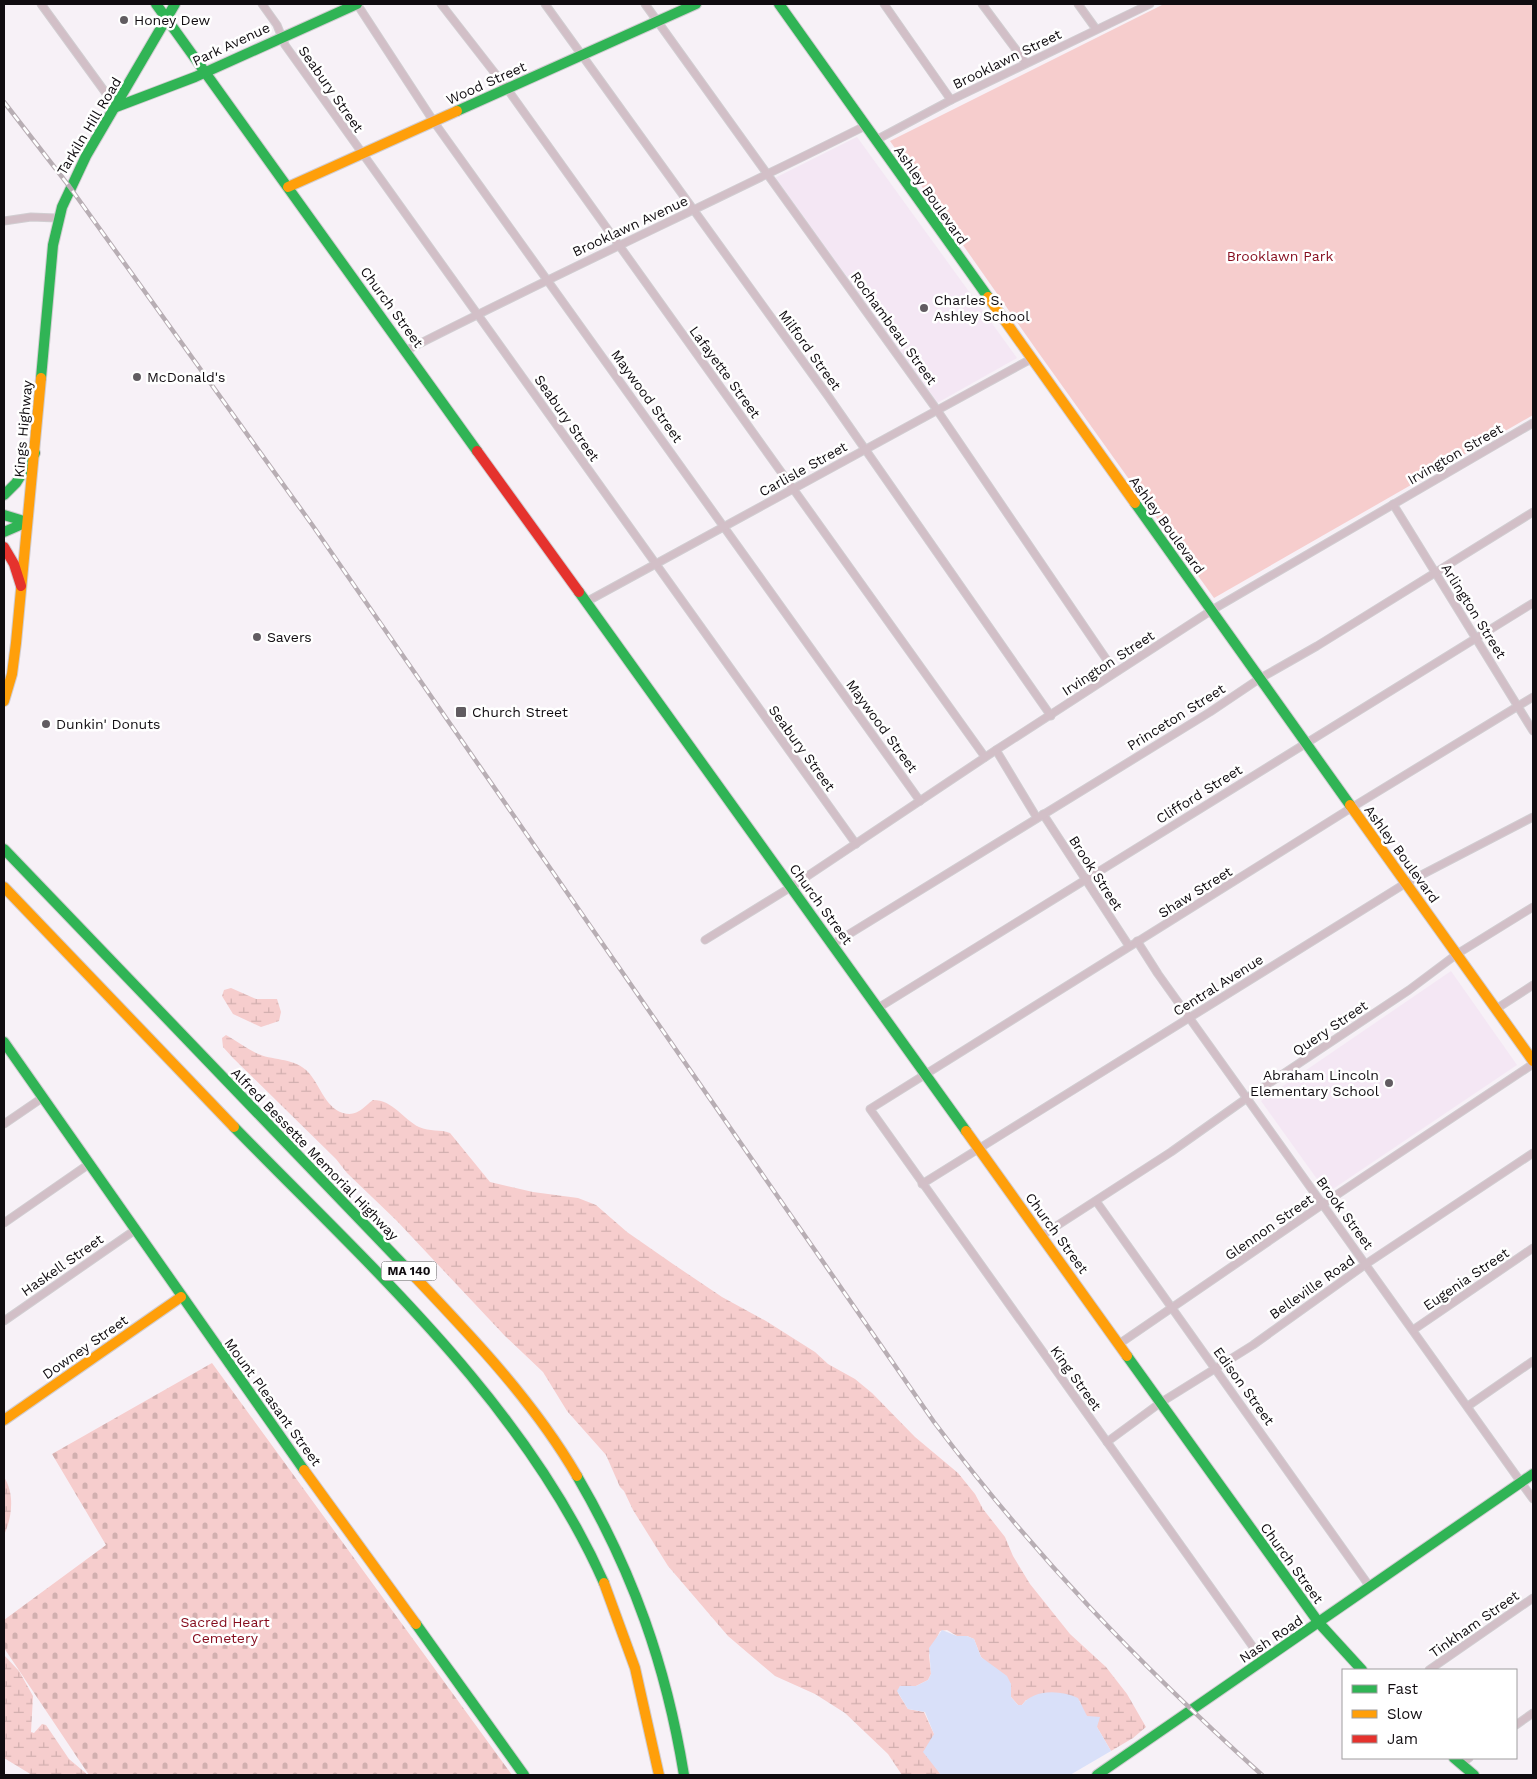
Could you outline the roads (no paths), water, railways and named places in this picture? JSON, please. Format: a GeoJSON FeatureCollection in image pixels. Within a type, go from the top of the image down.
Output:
{"type":"FeatureCollection","features":[{"type":"Feature","properties":{"kind":"main road","name":"Church Street"},"geometry":{"type":"LineString","coordinates":[[156,4],[407,350],[1319,1623],[1361,1669]]}},
{"type":"Feature","properties":{"kind":"main road","name":"Tarkiln Hill Road"},"geometry":{"type":"LineString","coordinates":[[57,218],[69,186],[175,4]]}},
{"type":"Feature","properties":{"kind":"main road","name":"Park Avenue"},"geometry":{"type":"LineString","coordinates":[[116,107],[206,71],[357,4]]}},
{"type":"Feature","properties":{"kind":"main road","name":"Wood Street"},"geometry":{"type":"LineString","coordinates":[[288,187],[508,90],[696,4]]}},
{"type":"Feature","properties":{"kind":"main road","name":"Ashley Boulevard"},"geometry":{"type":"LineString","coordinates":[[779,4],[1533,1062]]}},
{"type":"Feature","properties":{"kind":"main road","name":"Kings Highway"},"geometry":{"type":"LineString","coordinates":[[4,701],[12,674],[22,586],[57,218]]}},
{"type":"Feature","properties":{"kind":"main road"},"geometry":{"type":"LineString","coordinates":[[4,495],[16,483],[35,453]]}},
{"type":"Feature","properties":{"kind":"main road"},"geometry":{"type":"LineString","coordinates":[[4,515],[27,522]]}},
{"type":"Feature","properties":{"kind":"main road"},"geometry":{"type":"LineString","coordinates":[[4,532],[27,522]]}},
{"type":"Feature","properties":{"kind":"main road"},"geometry":{"type":"LineString","coordinates":[[4,547],[14,564],[22,586]]}},
{"type":"Feature","properties":{"kind":"main road","name":"Alfred Bessette Memorial Highway"},"geometry":{"type":"LineString","coordinates":[[4,849],[143,997],[427,1290],[488,1357],[549,1434],[573,1470],[605,1526],[638,1599],[658,1656],[672,1707],[684,1775]]}},
{"type":"Feature","properties":{"kind":"main road","name":"MA 140"},"geometry":{"type":"LineString","coordinates":[[4,887],[113,1003],[405,1302],[472,1378],[521,1441],[564,1505],[607,1590],[640,1684],[659,1775]]}},
{"type":"Feature","properties":{"kind":"main road","name":"Mount Pleasant Street"},"geometry":{"type":"LineString","coordinates":[[4,1042],[182,1297],[524,1775]]}},
{"type":"Feature","properties":{"kind":"main road","name":"Downey Street"},"geometry":{"type":"LineString","coordinates":[[4,1420],[182,1297]]}},
{"type":"Feature","properties":{"kind":"main road","name":"Nash Road"},"geometry":{"type":"LineString","coordinates":[[1097,1775],[1533,1474]]}},
{"type":"Feature","properties":{"kind":"main road"},"geometry":{"type":"LineString","coordinates":[[1461,1760],[1474,1775]]}},
{"type":"Feature","properties":{"kind":"street"},"geometry":{"type":"LineString","coordinates":[[41,4],[116,107]]}},
{"type":"Feature","properties":{"kind":"street","name":"Seabury Street"},"geometry":{"type":"LineString","coordinates":[[262,4],[362,154],[856,844]]}},
{"type":"Feature","properties":{"kind":"street","name":"Maywood Street"},"geometry":{"type":"LineString","coordinates":[[357,4],[434,122],[920,801]]}},
{"type":"Feature","properties":{"kind":"street","name":"Lafayette Street"},"geometry":{"type":"LineString","coordinates":[[441,4],[508,90],[986,757]]}},
{"type":"Feature","properties":{"kind":"street","name":"Milford Street"},"geometry":{"type":"LineString","coordinates":[[545,4],[866,449],[1051,716]]}},
{"type":"Feature","properties":{"kind":"street","name":"Rochambeau Street"},"geometry":{"type":"LineString","coordinates":[[645,4],[937,410],[1115,672]]}},
{"type":"Feature","properties":{"kind":"street"},"geometry":{"type":"LineString","coordinates":[[884,4],[952,100]]}},
{"type":"Feature","properties":{"kind":"street"},"geometry":{"type":"LineString","coordinates":[[982,4],[1026,63]]}},
{"type":"Feature","properties":{"kind":"street"},"geometry":{"type":"LineString","coordinates":[[1078,4],[1096,30]]}},
{"type":"Feature","properties":{"kind":"street","name":"Brooklawn Street"},"geometry":{"type":"LineString","coordinates":[[876,140],[1026,63],[1150,4]]}},
{"type":"Feature","properties":{"kind":"street","name":"Brooklawn Avenue"},"geometry":{"type":"LineString","coordinates":[[407,350],[547,279],[865,126]]}},
{"type":"Feature","properties":{"kind":"street"},"geometry":{"type":"LineString","coordinates":[[4,221],[31,217],[57,218]]}},
{"type":"Feature","properties":{"kind":"street","name":"Carlisle Street"},"geometry":{"type":"LineString","coordinates":[[586,602],[1031,359]]}},
{"type":"Feature","properties":{"kind":"street","name":"Irvington Street"},"geometry":{"type":"LineString","coordinates":[[705,940],[791,887],[996,750],[1212,610],[1533,423]]}},
{"type":"Feature","properties":{"kind":"street","name":"Arlington Street"},"geometry":{"type":"LineString","coordinates":[[1393,504],[1533,731]]}},
{"type":"Feature","properties":{"kind":"street","name":"Princeton Street"},"geometry":{"type":"LineString","coordinates":[[833,944],[1210,712],[1259,679],[1317,646],[1533,512]]}},
{"type":"Feature","properties":{"kind":"street","name":"Clifford Street"},"geometry":{"type":"LineString","coordinates":[[878,1008],[1533,603]]}},
{"type":"Feature","properties":{"kind":"street","name":"Shaw Street"},"geometry":{"type":"LineString","coordinates":[[870,1109],[1351,808],[1533,697]]}},
{"type":"Feature","properties":{"kind":"street","name":"Brook Street"},"geometry":{"type":"LineString","coordinates":[[996,750],[1129,946]]}},
{"type":"Feature","properties":{"kind":"street","name":"Central Avenue"},"geometry":{"type":"LineString","coordinates":[[922,1184],[1406,883],[1533,817]]}},
{"type":"Feature","properties":{"kind":"street","name":"Query Street"},"geometry":{"type":"LineString","coordinates":[[1041,1236],[1171,1152],[1247,1098],[1409,990],[1457,954],[1533,907]]}},
{"type":"Feature","properties":{"kind":"street","name":"Brook Street"},"geometry":{"type":"LineString","coordinates":[[1137,941],[1158,974],[1190,1016],[1533,1499]]}},
{"type":"Feature","properties":{"kind":"street"},"geometry":{"type":"LineString","coordinates":[[1496,1009],[1533,985]]}},
{"type":"Feature","properties":{"kind":"street","name":"Glennon Street"},"geometry":{"type":"LineString","coordinates":[[1119,1344],[1533,1062]]}},
{"type":"Feature","properties":{"kind":"street"},"geometry":{"type":"LineString","coordinates":[[4,1124],[42,1098]]}},
{"type":"Feature","properties":{"kind":"street","name":"King Street"},"geometry":{"type":"LineString","coordinates":[[870,1109],[1263,1661]]}},
{"type":"Feature","properties":{"kind":"street","name":"Belleville Road"},"geometry":{"type":"LineString","coordinates":[[1107,1442],[1160,1403],[1253,1345],[1366,1264],[1533,1152]]}},
{"type":"Feature","properties":{"kind":"street"},"geometry":{"type":"LineString","coordinates":[[4,1223],[89,1164]]}},
{"type":"Feature","properties":{"kind":"street","name":"Edison Street"},"geometry":{"type":"LineString","coordinates":[[1096,1201],[1370,1587]]}},
{"type":"Feature","properties":{"kind":"street","name":"Haskell Street"},"geometry":{"type":"LineString","coordinates":[[4,1321],[135,1230]]}},
{"type":"Feature","properties":{"kind":"street","name":"Eugenia Street"},"geometry":{"type":"LineString","coordinates":[[1413,1330],[1533,1248]]}},
{"type":"Feature","properties":{"kind":"street"},"geometry":{"type":"LineString","coordinates":[[1468,1406],[1533,1361]]}},
{"type":"Feature","properties":{"kind":"street","name":"Tinkham Street"},"geometry":{"type":"LineString","coordinates":[[1430,1669],[1533,1598]]}},
{"type":"Feature","properties":{"kind":"street"},"geometry":{"type":"LineString","coordinates":[[1517,1724],[1533,1713]]}},
{"type":"Feature","properties":{"kind":"water"},"geometry":{"type":"Polygon","coordinates":[[[942,1630],[957,1636],[967,1636],[974,1639],[981,1657],[1007,1676],[1011,1684],[1011,1697],[1018,1705],[1022,1705],[1033,1696],[1048,1692],[1063,1693],[1078,1698],[1087,1716],[1100,1717],[1097,1727],[1111,1751],[1070,1775],[941,1775],[923,1752],[934,1734],[925,1712],[908,1709],[897,1691],[900,1686],[916,1686],[928,1680],[931,1674],[929,1648],[942,1630]]]}},
{"type":"Feature","properties":{"kind":"railway"},"geometry":{"type":"LineString","coordinates":[[4,102],[69,186],[313,526],[934,1422],[1010,1518],[1089,1607],[1173,1692],[1262,1775]]}},
{"type":"Feature","properties":{"kind":"place","name":"Honey Dew"},"geometry":{"type":"Point","coordinates":[124,20]}},
{"type":"Feature","properties":{"kind":"place","name":"Charles S. Ashley School"},"geometry":{"type":"Point","coordinates":[924,308]}},
{"type":"Feature","properties":{"kind":"place","name":"McDonald's"},"geometry":{"type":"Point","coordinates":[137,377]}},
{"type":"Feature","properties":{"kind":"place","name":"Savers"},"geometry":{"type":"Point","coordinates":[257,637]}},
{"type":"Feature","properties":{"kind":"place","name":"Church Street"},"geometry":{"type":"Point","coordinates":[461,712]}},
{"type":"Feature","properties":{"kind":"place","name":"Dunkin' Donuts"},"geometry":{"type":"Point","coordinates":[46,724]}},
{"type":"Feature","properties":{"kind":"place","name":"Abraham Lincoln Elementary School"},"geometry":{"type":"Point","coordinates":[1389,1083]}},
{"type":"Feature","properties":{"kind":"park label","name":"Brooklawn Park"},"geometry":{"type":"Point","coordinates":[1280,256]}},
{"type":"Feature","properties":{"kind":"park label","name":"Sacred Heart Cemetery"},"geometry":{"type":"Point","coordinates":[225,1630]}}]}
